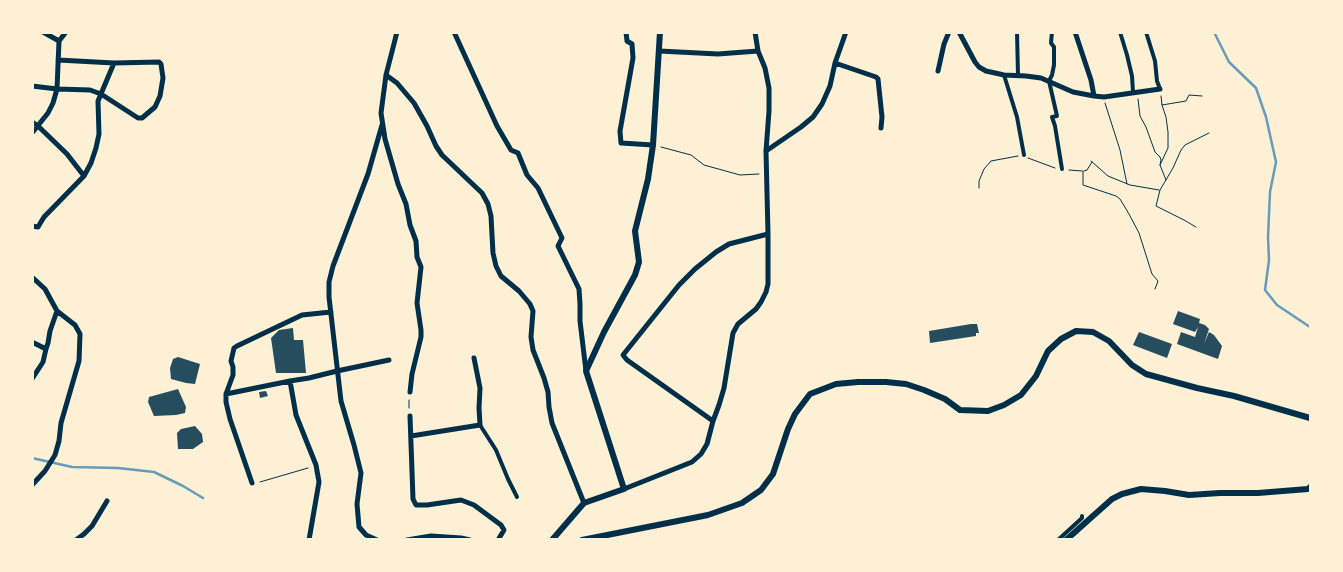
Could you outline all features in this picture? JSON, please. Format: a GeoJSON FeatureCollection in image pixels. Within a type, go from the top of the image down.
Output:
{"type":"FeatureCollection","features":[{"type":"Feature","properties":{"kind":"street"},"geometry":{"type":"LineString","coordinates":[[43,32],[59,41]]}},
{"type":"Feature","properties":{"kind":"street"},"geometry":{"type":"LineString","coordinates":[[32,133],[52,103],[57,89],[59,41],[66,32]]}},
{"type":"Feature","properties":{"kind":"street"},"geometry":{"type":"LineString","coordinates":[[397,32],[386,75],[381,113],[382,125],[398,184],[406,204],[410,225],[416,241],[417,257],[421,267],[417,303],[421,338],[412,374],[410,392]]}},
{"type":"Feature","properties":{"kind":"street"},"geometry":{"type":"LineString","coordinates":[[454,32],[497,126],[510,150],[518,153],[527,175],[538,188],[562,238],[558,246],[579,289],[580,321],[586,371],[624,488]]}},
{"type":"Feature","properties":{"kind":"street"},"geometry":{"type":"LineString","coordinates":[[626,32],[626,41],[632,44],[633,58],[620,131],[622,143],[653,145]]}},
{"type":"Feature","properties":{"kind":"street"},"geometry":{"type":"LineString","coordinates":[[586,371],[639,262],[635,230],[647,188],[653,145],[660,32]]}},
{"type":"Feature","properties":{"kind":"street"},"geometry":{"type":"LineString","coordinates":[[552,540],[584,503],[692,462],[701,454],[710,435],[724,388],[733,333],[738,324],[756,309],[761,302],[768,284],[766,151],[769,88],[765,68],[758,51],[755,32]]}},
{"type":"Feature","properties":{"kind":"street"},"geometry":{"type":"LineString","coordinates":[[766,151],[813,117],[822,104],[830,86],[835,63],[846,32]]}},
{"type":"Feature","properties":{"kind":"street"},"geometry":{"type":"LineString","coordinates":[[938,71],[944,44],[949,32]]}},
{"type":"Feature","properties":{"kind":"street"},"geometry":{"type":"LineString","coordinates":[[959,32],[979,67],[986,71],[1004,75],[1034,77],[1049,81],[1073,92],[1104,97],[1160,88],[1157,81],[1155,61],[1146,32]]}},
{"type":"Feature","properties":{"kind":"street"},"geometry":{"type":"LineString","coordinates":[[1017,32],[1018,76]]}},
{"type":"Feature","properties":{"kind":"street"},"geometry":{"type":"LineString","coordinates":[[1052,32],[1051,43],[1054,47],[1054,65],[1049,81],[1056,116],[1052,117],[1062,169]]}},
{"type":"Feature","properties":{"kind":"street"},"geometry":{"type":"LineString","coordinates":[[1074,32],[1091,80],[1094,96]]}},
{"type":"Feature","properties":{"kind":"street"},"geometry":{"type":"LineString","coordinates":[[1120,32],[1135,92]]}},
{"type":"Feature","properties":{"kind":"street"},"geometry":{"type":"LineString","coordinates":[[659,51],[718,54],[758,51]]}},
{"type":"Feature","properties":{"kind":"street"},"geometry":{"type":"LineString","coordinates":[[32,86],[90,90],[101,94],[138,118],[145,117],[154,107],[160,96],[162,86],[161,64],[159,62],[114,63],[58,60]]}},
{"type":"Feature","properties":{"kind":"street"},"geometry":{"type":"LineString","coordinates":[[34,227],[84,176],[91,163],[99,134],[98,101],[114,63]]}},
{"type":"Feature","properties":{"kind":"street"},"geometry":{"type":"LineString","coordinates":[[835,63],[878,78],[882,117],[881,128]]}},
{"type":"Feature","properties":{"kind":"street"},"geometry":{"type":"LineString","coordinates":[[386,75],[414,103],[442,155],[482,193],[488,204],[496,266],[501,276],[519,291],[530,304],[533,312],[531,337],[533,350],[548,392],[552,422],[584,503]]}},
{"type":"Feature","properties":{"kind":"street"},"geometry":{"type":"LineString","coordinates":[[1004,75],[1017,116],[1024,156]]}},
{"type":"Feature","properties":{"kind":"street"},"geometry":{"type":"LineString","coordinates":[[32,122],[67,154],[84,176]]}},
{"type":"Feature","properties":{"kind":"street"},"geometry":{"type":"LineString","coordinates":[[377,540],[366,535],[359,527],[357,504],[361,473],[341,400],[329,297],[329,282],[333,266],[368,174],[382,125]]}},
{"type":"Feature","properties":{"kind":"street"},"geometry":{"type":"LineString","coordinates":[[713,421],[627,360],[623,355],[679,285],[695,269],[729,244],[768,234]]}},
{"type":"Feature","properties":{"kind":"street"},"geometry":{"type":"LineString","coordinates":[[32,277],[45,289],[57,311],[75,325],[80,334],[79,361],[55,455],[45,471],[32,485]]}},
{"type":"Feature","properties":{"kind":"street"},"geometry":{"type":"LineString","coordinates":[[32,380],[43,362],[57,311]]}},
{"type":"Feature","properties":{"kind":"street"},"geometry":{"type":"LineString","coordinates":[[252,483],[226,402],[226,394],[233,375],[231,361],[234,348],[302,315],[331,312]]}},
{"type":"Feature","properties":{"kind":"street"},"geometry":{"type":"LineString","coordinates":[[582,540],[708,515],[742,503],[761,490],[773,474],[780,458],[788,429],[795,414],[810,394],[836,384],[886,382],[906,384],[924,390],[945,398],[960,410],[988,411],[1004,405],[1021,395],[1036,376],[1048,351],[1061,339],[1076,332],[1092,332],[1109,341],[1132,365],[1146,374],[1234,396],[1310,418]]}},
{"type":"Feature","properties":{"kind":"street"},"geometry":{"type":"LineString","coordinates":[[32,342],[46,348]]}},
{"type":"Feature","properties":{"kind":"street"},"geometry":{"type":"LineString","coordinates":[[474,358],[480,388],[478,408],[480,425],[496,450],[517,497]]}},
{"type":"Feature","properties":{"kind":"street"},"geometry":{"type":"LineString","coordinates":[[226,394],[389,360]]}},
{"type":"Feature","properties":{"kind":"street"},"geometry":{"type":"LineString","coordinates":[[290,381],[296,415],[316,465],[319,482],[310,540]]}},
{"type":"Feature","properties":{"kind":"street"},"geometry":{"type":"LineString","coordinates":[[410,416],[413,499],[416,506],[460,500],[474,506],[501,525],[504,530],[498,540]]}},
{"type":"Feature","properties":{"kind":"street"},"geometry":{"type":"LineString","coordinates":[[411,436],[480,425]]}},
{"type":"Feature","properties":{"kind":"street"},"geometry":{"type":"LineString","coordinates":[[1066,540],[1112,499],[1141,489],[1189,495],[1258,493],[1310,488]]}},
{"type":"Feature","properties":{"kind":"street"},"geometry":{"type":"LineString","coordinates":[[76,540],[92,526],[107,501]]}},
{"type":"Feature","properties":{"kind":"street"},"geometry":{"type":"LineString","coordinates":[[1058,540],[1082,516]]}},
{"type":"Feature","properties":{"kind":"street"},"geometry":{"type":"LineString","coordinates":[[407,540],[431,536],[470,540]]}},
{"type":"Feature","properties":{"kind":"path"},"geometry":{"type":"LineString","coordinates":[[1160,88],[1168,132],[1168,148],[1160,165]]}},
{"type":"Feature","properties":{"kind":"path"},"geometry":{"type":"LineString","coordinates":[[1135,92],[1140,116],[1146,126],[1155,152],[1160,156],[1160,165],[1166,180]]}},
{"type":"Feature","properties":{"kind":"path"},"geometry":{"type":"LineString","coordinates":[[1162,105],[1186,101],[1190,95],[1202,96]]}},
{"type":"Feature","properties":{"kind":"path"},"geometry":{"type":"LineString","coordinates":[[1104,97],[1120,150],[1127,184]]}},
{"type":"Feature","properties":{"kind":"path"},"geometry":{"type":"LineString","coordinates":[[1196,227],[1156,206],[1160,190],[1181,150],[1185,145],[1209,134]]}},
{"type":"Feature","properties":{"kind":"path"},"geometry":{"type":"LineString","coordinates":[[653,145],[691,155],[704,165],[740,175],[766,174]]}},
{"type":"Feature","properties":{"kind":"path"},"geometry":{"type":"LineString","coordinates":[[979,188],[978,181],[984,169],[991,161],[1024,156],[1049,167],[1083,171],[1087,170],[1091,161],[1108,176],[1127,184],[1138,188],[1160,190]]}},
{"type":"Feature","properties":{"kind":"path"},"geometry":{"type":"LineString","coordinates":[[1083,171],[1083,185],[1120,199],[1139,233],[1152,274],[1158,281],[1156,289]]}},
{"type":"Feature","properties":{"kind":"path"},"geometry":{"type":"LineString","coordinates":[[410,392],[410,416]]}},
{"type":"Feature","properties":{"kind":"path"},"geometry":{"type":"LineString","coordinates":[[252,483],[266,481],[311,467],[317,472]]}},
{"type":"Feature","properties":{"kind":"building"},"geometry":{"type":"Polygon","coordinates":[[[1178,311],[1200,319],[1199,323],[1209,329],[1204,344],[1209,332],[1214,335],[1222,346],[1218,359],[1177,344],[1181,332],[1195,337],[1198,327],[1195,332],[1173,324],[1178,311]]]}},
{"type":"Feature","properties":{"kind":"building"},"geometry":{"type":"Polygon","coordinates":[[[977,324],[979,333],[976,333],[976,336],[930,343],[929,331],[977,324]]]}},
{"type":"Feature","properties":{"kind":"building"},"geometry":{"type":"Polygon","coordinates":[[[293,328],[294,340],[303,340],[306,373],[276,373],[271,338],[279,330],[293,328]]]}},
{"type":"Feature","properties":{"kind":"building"},"geometry":{"type":"Polygon","coordinates":[[[1139,332],[1172,344],[1167,358],[1133,345],[1139,332]]]}},
{"type":"Feature","properties":{"kind":"building"},"geometry":{"type":"Polygon","coordinates":[[[178,357],[200,364],[195,384],[171,379],[170,368],[173,359],[178,357]]]}},
{"type":"Feature","properties":{"kind":"building"},"geometry":{"type":"Polygon","coordinates":[[[178,389],[186,407],[185,413],[154,416],[148,402],[149,397],[178,389]]]}},
{"type":"Feature","properties":{"kind":"building"},"geometry":{"type":"Polygon","coordinates":[[[266,391],[268,396],[260,398],[259,392],[266,391]]]}},
{"type":"Feature","properties":{"kind":"building"},"geometry":{"type":"Polygon","coordinates":[[[195,426],[202,434],[203,442],[193,449],[178,449],[177,433],[181,429],[195,426]]]}},
{"type":"Feature","properties":{"kind":"waterway"},"geometry":{"type":"LineString","coordinates":[[1214,32],[1229,62],[1256,88],[1266,117],[1276,162],[1270,192],[1269,260],[1265,290],[1277,305],[1310,327]]}},
{"type":"Feature","properties":{"kind":"waterway"},"geometry":{"type":"LineString","coordinates":[[32,458],[72,467],[118,468],[154,472],[203,498]]}}]}
